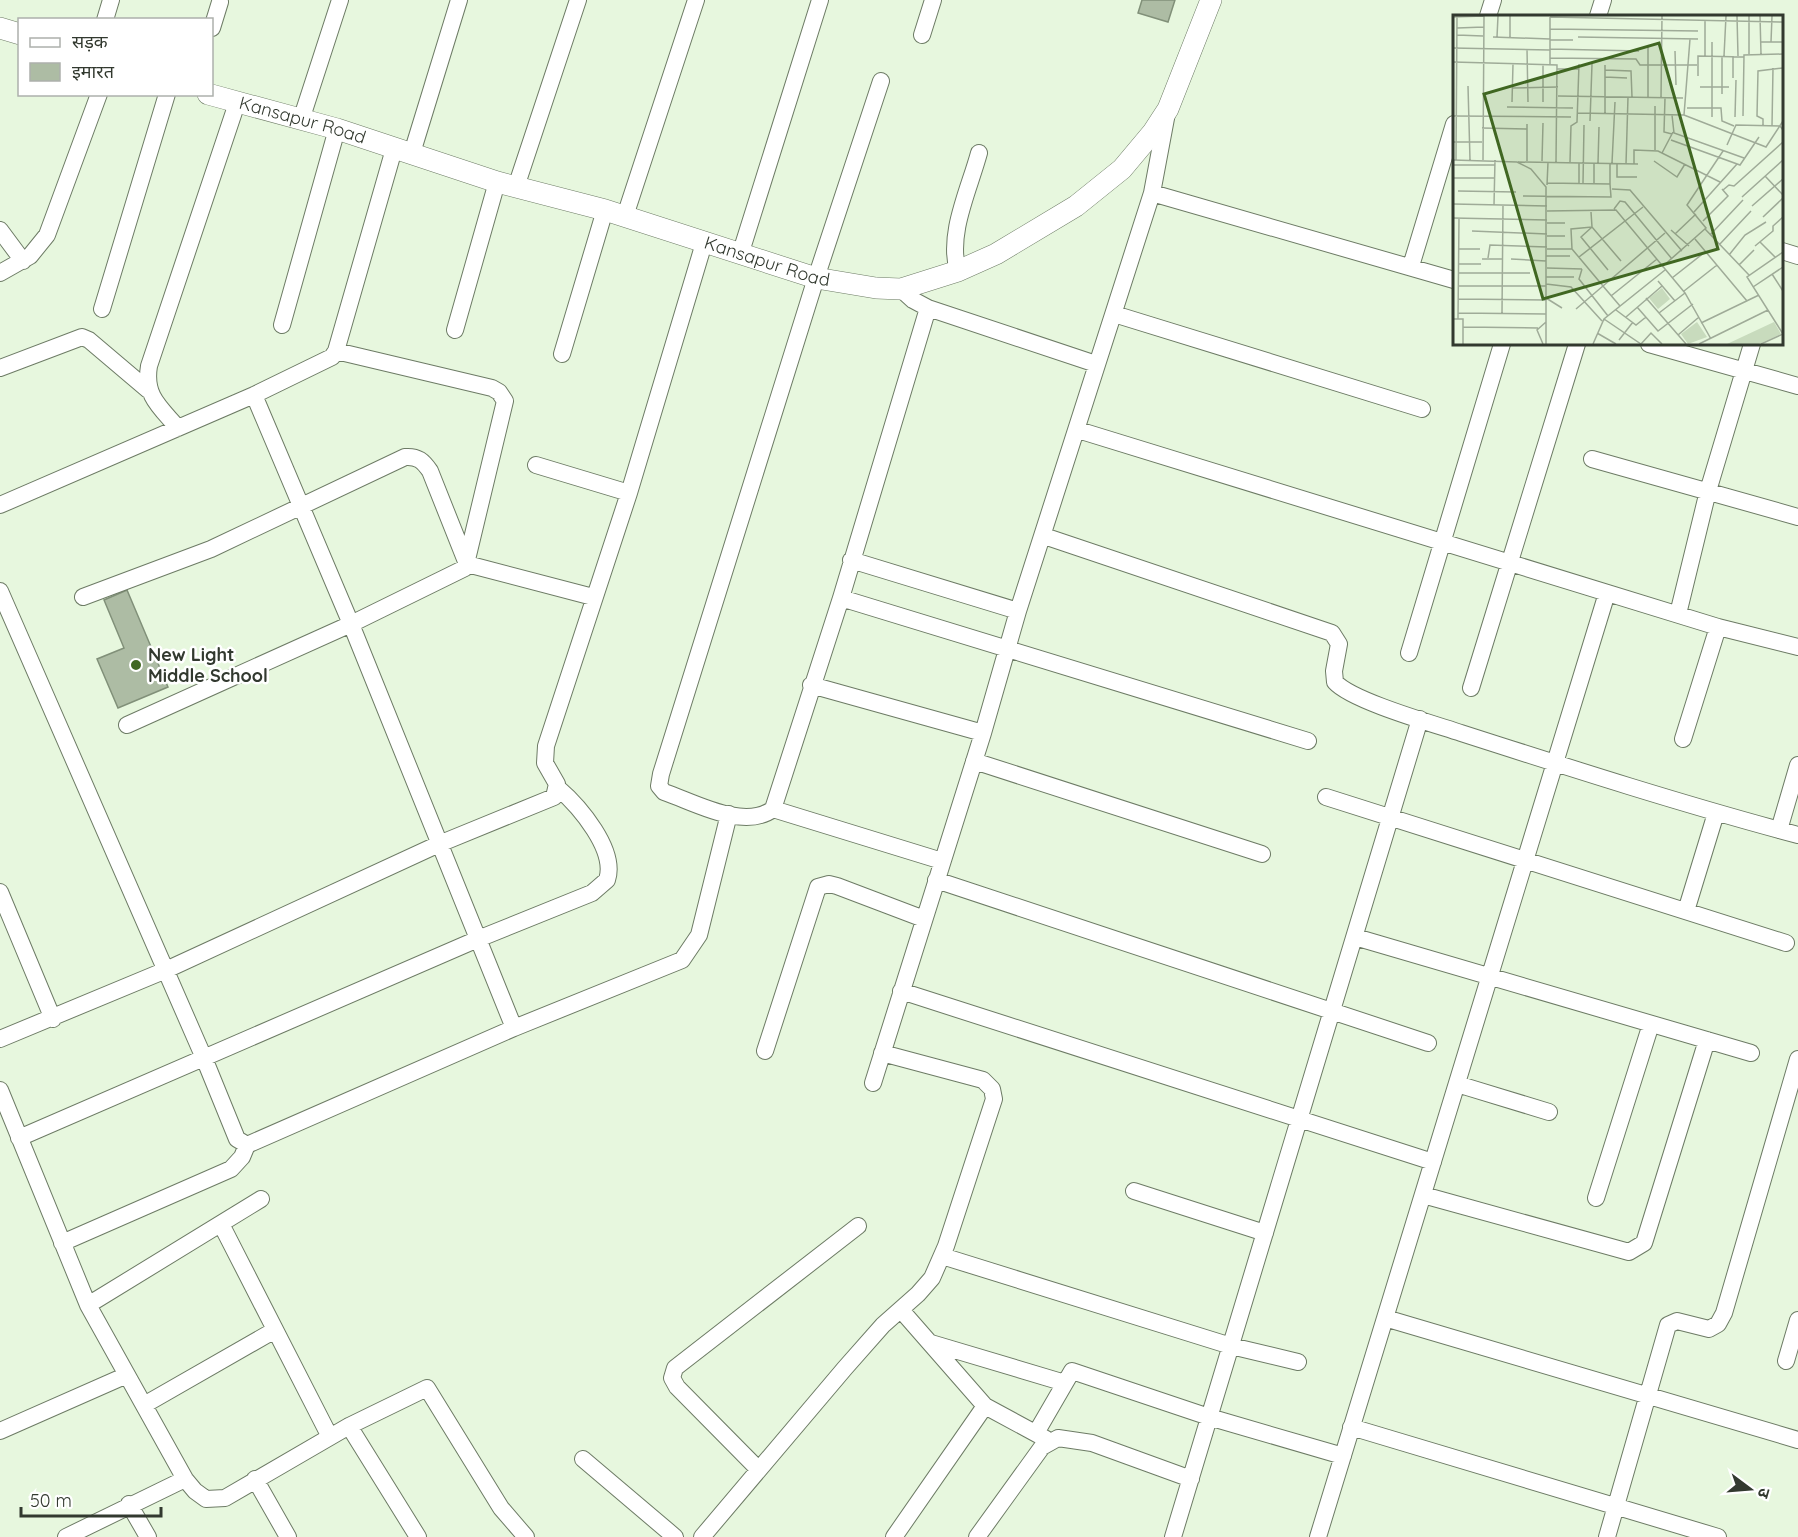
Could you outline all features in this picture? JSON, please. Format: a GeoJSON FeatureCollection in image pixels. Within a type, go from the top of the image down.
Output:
{"type":"FeatureCollection","features":[{"type":"Feature","properties":{"kind":"street"},"geometry":{"type":"LineString","coordinates":[[106,18],[111,0]]}},
{"type":"Feature","properties":{"kind":"street"},"geometry":{"type":"LineString","coordinates":[[301,120],[340,0]]}},
{"type":"Feature","properties":{"kind":"street"},"geometry":{"type":"LineString","coordinates":[[0,505],[327,361],[336,351],[403,151],[459,0]]}},
{"type":"Feature","properties":{"kind":"street"},"geometry":{"type":"LineString","coordinates":[[455,330],[506,184],[578,0]]}},
{"type":"Feature","properties":{"kind":"street"},"geometry":{"type":"LineString","coordinates":[[626,216],[696,0]]}},
{"type":"Feature","properties":{"kind":"street"},"geometry":{"type":"LineString","coordinates":[[740,255],[819,0]]}},
{"type":"Feature","properties":{"kind":"street"},"geometry":{"type":"LineString","coordinates":[[922,34],[933,0]]}},
{"type":"Feature","properties":{"kind":"street","name":"Kansapur Road"},"geometry":{"type":"LineString","coordinates":[[213,96],[337,129],[506,184],[626,216],[816,278],[876,288],[901,289],[958,271],[996,254],[1076,206],[1122,169],[1153,132],[1168,109],[1211,0]]}},
{"type":"Feature","properties":{"kind":"street"},"geometry":{"type":"LineString","coordinates":[[1488,15],[1493,0]]}},
{"type":"Feature","properties":{"kind":"street"},"geometry":{"type":"LineString","coordinates":[[1598,15],[1603,0]]}},
{"type":"Feature","properties":{"kind":"street"},"geometry":{"type":"LineString","coordinates":[[213,24],[220,3]]}},
{"type":"Feature","properties":{"kind":"street"},"geometry":{"type":"LineString","coordinates":[[0,28],[18,33]]}},
{"type":"Feature","properties":{"kind":"street"},"geometry":{"type":"LineString","coordinates":[[881,81],[816,278],[660,780],[659,786],[664,792],[751,819],[765,815],[773,809],[841,598],[928,308]]}},
{"type":"Feature","properties":{"kind":"street"},"geometry":{"type":"LineString","coordinates":[[0,273],[22,261],[46,235],[98,96]]}},
{"type":"Feature","properties":{"kind":"street"},"geometry":{"type":"LineString","coordinates":[[102,309],[166,96]]}},
{"type":"Feature","properties":{"kind":"street"},"geometry":{"type":"LineString","coordinates":[[148,390],[146,380],[155,342],[237,103]]}},
{"type":"Feature","properties":{"kind":"street"},"geometry":{"type":"LineString","coordinates":[[873,1083],[983,733],[1018,611],[1044,536],[1096,364],[1152,193],[1168,109]]}},
{"type":"Feature","properties":{"kind":"street"},"geometry":{"type":"LineString","coordinates":[[282,325],[337,129]]}},
{"type":"Feature","properties":{"kind":"street"},"geometry":{"type":"LineString","coordinates":[[1411,266],[1453,130]]}},
{"type":"Feature","properties":{"kind":"street"},"geometry":{"type":"LineString","coordinates":[[958,271],[953,255],[955,239],[979,153]]}},
{"type":"Feature","properties":{"kind":"street"},"geometry":{"type":"LineString","coordinates":[[1152,193],[1453,279]]}},
{"type":"Feature","properties":{"kind":"street"},"geometry":{"type":"LineString","coordinates":[[562,354],[605,210]]}},
{"type":"Feature","properties":{"kind":"street"},"geometry":{"type":"LineString","coordinates":[[0,230],[22,261]]}},
{"type":"Feature","properties":{"kind":"street"},"geometry":{"type":"LineString","coordinates":[[19,1138],[478,939],[591,893],[607,880],[609,865],[599,841],[578,807],[558,788],[545,763],[544,754],[593,597],[629,493],[704,243]]}},
{"type":"Feature","properties":{"kind":"street"},"geometry":{"type":"LineString","coordinates":[[1783,251],[1798,256]]}},
{"type":"Feature","properties":{"kind":"street"},"geometry":{"type":"LineString","coordinates":[[901,289],[913,300],[928,308],[1096,364]]}},
{"type":"Feature","properties":{"kind":"street"},"geometry":{"type":"LineString","coordinates":[[1114,314],[1422,410]]}},
{"type":"Feature","properties":{"kind":"street"},"geometry":{"type":"LineString","coordinates":[[0,368],[82,337],[89,340],[148,390],[178,428]]}},
{"type":"Feature","properties":{"kind":"street"},"geometry":{"type":"LineString","coordinates":[[1409,653],[1502,345]]}},
{"type":"Feature","properties":{"kind":"street"},"geometry":{"type":"LineString","coordinates":[[1471,688],[1577,345]]}},
{"type":"Feature","properties":{"kind":"street"},"geometry":{"type":"LineString","coordinates":[[1653,345],[1798,386]]}},
{"type":"Feature","properties":{"kind":"street"},"geometry":{"type":"LineString","coordinates":[[1678,614],[1708,491],[1752,345]]}},
{"type":"Feature","properties":{"kind":"street"},"geometry":{"type":"LineString","coordinates":[[128,725],[351,624],[461,571],[467,564],[505,401],[503,396],[492,388],[336,351]]}},
{"type":"Feature","properties":{"kind":"street"},"geometry":{"type":"LineString","coordinates":[[254,395],[351,624],[514,1028]]}},
{"type":"Feature","properties":{"kind":"street"},"geometry":{"type":"LineString","coordinates":[[1077,430],[1718,627],[1798,647]]}},
{"type":"Feature","properties":{"kind":"street"},"geometry":{"type":"LineString","coordinates":[[82,597],[211,549],[405,457],[413,456],[425,464],[430,471],[467,564]]}},
{"type":"Feature","properties":{"kind":"street"},"geometry":{"type":"LineString","coordinates":[[1592,459],[1798,517]]}},
{"type":"Feature","properties":{"kind":"street"},"geometry":{"type":"LineString","coordinates":[[536,465],[629,493]]}},
{"type":"Feature","properties":{"kind":"street"},"geometry":{"type":"LineString","coordinates":[[1044,536],[1327,630],[1336,637],[1339,644],[1334,671],[1336,684],[1350,692],[1420,719],[1555,763],[1716,813],[1798,835]]}},
{"type":"Feature","properties":{"kind":"street"},"geometry":{"type":"LineString","coordinates":[[851,560],[1018,611]]}},
{"type":"Feature","properties":{"kind":"street"},"geometry":{"type":"LineString","coordinates":[[467,564],[593,597]]}},
{"type":"Feature","properties":{"kind":"street"},"geometry":{"type":"LineString","coordinates":[[0,591],[166,970],[237,1139],[247,1145]]}},
{"type":"Feature","properties":{"kind":"street"},"geometry":{"type":"LineString","coordinates":[[1318,1537],[1607,592]]}},
{"type":"Feature","properties":{"kind":"street"},"geometry":{"type":"LineString","coordinates":[[841,598],[1308,741]]}},
{"type":"Feature","properties":{"kind":"street"},"geometry":{"type":"LineString","coordinates":[[1683,739],[1718,627]]}},
{"type":"Feature","properties":{"kind":"street"},"geometry":{"type":"LineString","coordinates":[[812,685],[983,733]]}},
{"type":"Feature","properties":{"kind":"street"},"geometry":{"type":"LineString","coordinates":[[1173,1537],[1420,719]]}},
{"type":"Feature","properties":{"kind":"street"},"geometry":{"type":"LineString","coordinates":[[974,761],[1262,854]]}},
{"type":"Feature","properties":{"kind":"street"},"geometry":{"type":"LineString","coordinates":[[1779,830],[1798,765]]}},
{"type":"Feature","properties":{"kind":"street"},"geometry":{"type":"LineString","coordinates":[[0,1039],[53,1019],[166,970],[440,844],[551,800],[558,788]]}},
{"type":"Feature","properties":{"kind":"street"},"geometry":{"type":"LineString","coordinates":[[1326,797],[1786,943]]}},
{"type":"Feature","properties":{"kind":"street"},"geometry":{"type":"LineString","coordinates":[[773,809],[942,861]]}},
{"type":"Feature","properties":{"kind":"street"},"geometry":{"type":"LineString","coordinates":[[1686,911],[1716,813]]}},
{"type":"Feature","properties":{"kind":"street"},"geometry":{"type":"LineString","coordinates":[[62,1243],[231,1169],[242,1157],[247,1145],[514,1028],[682,960],[688,955],[703,925],[729,814]]}},
{"type":"Feature","properties":{"kind":"street"},"geometry":{"type":"LineString","coordinates":[[936,880],[1428,1043]]}},
{"type":"Feature","properties":{"kind":"street"},"geometry":{"type":"LineString","coordinates":[[765,1051],[818,887],[829,884],[837,886],[924,919]]}},
{"type":"Feature","properties":{"kind":"street"},"geometry":{"type":"LineString","coordinates":[[0,892],[53,1019]]}},
{"type":"Feature","properties":{"kind":"street"},"geometry":{"type":"LineString","coordinates":[[1355,937],[1751,1053]]}},
{"type":"Feature","properties":{"kind":"street"},"geometry":{"type":"LineString","coordinates":[[901,991],[1432,1162]]}},
{"type":"Feature","properties":{"kind":"street"},"geometry":{"type":"LineString","coordinates":[[1596,1198],[1652,1024]]}},
{"type":"Feature","properties":{"kind":"street"},"geometry":{"type":"LineString","coordinates":[[1423,1195],[1629,1252],[1637,1249],[1644,1243],[1707,1040]]}},
{"type":"Feature","properties":{"kind":"street"},"geometry":{"type":"LineString","coordinates":[[702,1537],[883,1325],[932,1278],[942,1256],[994,1099],[992,1089],[983,1080],[882,1053]]}},
{"type":"Feature","properties":{"kind":"street"},"geometry":{"type":"LineString","coordinates":[[1607,1537],[1668,1325],[1677,1321],[1709,1329],[1722,1318],[1798,1059]]}},
{"type":"Feature","properties":{"kind":"street"},"geometry":{"type":"LineString","coordinates":[[1457,1084],[1549,1112]]}},
{"type":"Feature","properties":{"kind":"street"},"geometry":{"type":"LineString","coordinates":[[0,1090],[88,1305],[185,1479],[195,1491],[213,1501],[225,1498],[349,1426],[427,1388],[501,1508],[526,1537]]}},
{"type":"Feature","properties":{"kind":"street"},"geometry":{"type":"LineString","coordinates":[[1134,1191],[1265,1233]]}},
{"type":"Feature","properties":{"kind":"street"},"geometry":{"type":"LineString","coordinates":[[88,1305],[261,1199]]}},
{"type":"Feature","properties":{"kind":"street"},"geometry":{"type":"LineString","coordinates":[[220,1224],[330,1437]]}},
{"type":"Feature","properties":{"kind":"street"},"geometry":{"type":"LineString","coordinates":[[758,1469],[676,1387],[673,1373],[675,1368],[858,1226]]}},
{"type":"Feature","properties":{"kind":"street"},"geometry":{"type":"LineString","coordinates":[[942,1256],[1231,1346],[1298,1362]]}},
{"type":"Feature","properties":{"kind":"street"},"geometry":{"type":"LineString","coordinates":[[901,1310],[985,1406],[1052,1442]]}},
{"type":"Feature","properties":{"kind":"street"},"geometry":{"type":"LineString","coordinates":[[1385,1318],[1798,1440]]}},
{"type":"Feature","properties":{"kind":"street"},"geometry":{"type":"LineString","coordinates":[[1785,1361],[1798,1320]]}},
{"type":"Feature","properties":{"kind":"street"},"geometry":{"type":"LineString","coordinates":[[144,1405],[275,1330]]}},
{"type":"Feature","properties":{"kind":"street"},"geometry":{"type":"LineString","coordinates":[[930,1343],[1065,1383]]}},
{"type":"Feature","properties":{"kind":"street"},"geometry":{"type":"LineString","coordinates":[[1036,1433],[1072,1371],[1209,1418],[1343,1456]]}},
{"type":"Feature","properties":{"kind":"street"},"geometry":{"type":"LineString","coordinates":[[1,1427],[128,1375]]}},
{"type":"Feature","properties":{"kind":"street"},"geometry":{"type":"LineString","coordinates":[[894,1537],[985,1406]]}},
{"type":"Feature","properties":{"kind":"street"},"geometry":{"type":"LineString","coordinates":[[349,1426],[418,1537]]}},
{"type":"Feature","properties":{"kind":"street"},"geometry":{"type":"LineString","coordinates":[[1352,1427],[1718,1537]]}},
{"type":"Feature","properties":{"kind":"street"},"geometry":{"type":"LineString","coordinates":[[977,1537],[1042,1448],[1058,1438],[1071,1438],[1092,1443],[1191,1479]]}},
{"type":"Feature","properties":{"kind":"street"},"geometry":{"type":"LineString","coordinates":[[583,1459],[675,1537]]}},
{"type":"Feature","properties":{"kind":"street"},"geometry":{"type":"LineString","coordinates":[[66,1537],[129,1504],[185,1479]]}},
{"type":"Feature","properties":{"kind":"street"},"geometry":{"type":"LineString","coordinates":[[255,1479],[288,1537]]}},
{"type":"Feature","properties":{"kind":"street"},"geometry":{"type":"LineString","coordinates":[[129,1504],[148,1537]]}},
{"type":"Feature","properties":{"kind":"building"},"geometry":{"type":"Polygon","coordinates":[[[1142,0],[1175,0],[1168,22],[1138,13],[1142,0]]]}},
{"type":"Feature","properties":{"kind":"building"},"geometry":{"type":"Polygon","coordinates":[[[127,590],[168,687],[118,708],[97,659],[124,648],[104,600],[127,590]]]}},
{"type":"Feature","properties":{"kind":"place","name":"New Light Middle School"},"geometry":{"type":"Point","coordinates":[136,665]}}]}
